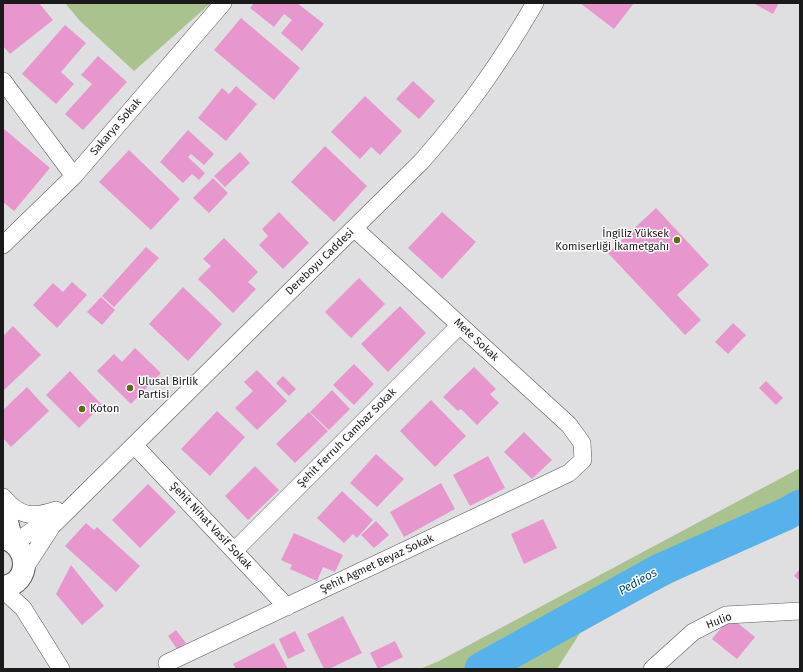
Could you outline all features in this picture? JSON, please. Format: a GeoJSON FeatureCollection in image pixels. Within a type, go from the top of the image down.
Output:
{"type":"FeatureCollection","features":[{"type":"Feature","properties":{"kind":"main road"},"geometry":{"type":"LineString","coordinates":[[3,507],[10,540],[24,555],[23,572],[12,584],[3,589]]}},
{"type":"Feature","properties":{"kind":"street","name":"Sakarya Sokak"},"geometry":{"type":"LineString","coordinates":[[3,245],[74,176],[223,3]]}},
{"type":"Feature","properties":{"kind":"street","name":"Dereboyu Caddesi"},"geometry":{"type":"LineString","coordinates":[[23,572],[52,526],[135,446],[200,379],[355,229],[421,162],[464,113],[506,53],[535,3]]}},
{"type":"Feature","properties":{"kind":"street"},"geometry":{"type":"LineString","coordinates":[[3,81],[74,176]]}},
{"type":"Feature","properties":{"kind":"street","name":"Mete Sokak"},"geometry":{"type":"LineString","coordinates":[[355,229],[569,425],[582,443],[583,460]]}},
{"type":"Feature","properties":{"kind":"street","name":"Şehit Ferruh Cambaz Sokak"},"geometry":{"type":"LineString","coordinates":[[234,551],[460,325]]}},
{"type":"Feature","properties":{"kind":"street","name":"Şehit Nihat Vasif Sokak"},"geometry":{"type":"LineString","coordinates":[[135,446],[287,607]]}},
{"type":"Feature","properties":{"kind":"street","name":"Şehit Agmet Beyaz Sokak"},"geometry":{"type":"LineString","coordinates":[[167,664],[569,473],[583,460]]}},
{"type":"Feature","properties":{"kind":"street"},"geometry":{"type":"LineString","coordinates":[[3,497],[15,509],[25,514],[42,514],[62,508]]}},
{"type":"Feature","properties":{"kind":"street","name":"Dereboyu Caddesi"},"geometry":{"type":"LineString","coordinates":[[10,540],[62,508],[80,500]]}},
{"type":"Feature","properties":{"kind":"street"},"geometry":{"type":"LineString","coordinates":[[23,572],[23,608]]}},
{"type":"Feature","properties":{"kind":"street"},"geometry":{"type":"LineString","coordinates":[[3,589],[23,608],[61,669]]}},
{"type":"Feature","properties":{"kind":"street","name":"Hulio"},"geometry":{"type":"LineString","coordinates":[[652,669],[693,632],[726,615],[800,611]]}},
{"type":"Feature","properties":{"kind":"green space"},"geometry":{"type":"Polygon","coordinates":[[[65,3],[211,3],[134,71],[80,21],[65,3]]]}},
{"type":"Feature","properties":{"kind":"green space"},"geometry":{"type":"Polygon","coordinates":[[[800,468],[800,514],[758,538],[582,630],[557,669],[420,669],[439,661],[800,468]]]}},
{"type":"Feature","properties":{"kind":"building"},"geometry":{"type":"Polygon","coordinates":[[[6,3],[39,3],[53,20],[10,54],[3,46],[3,5],[6,3]]]}},
{"type":"Feature","properties":{"kind":"building"},"geometry":{"type":"Polygon","coordinates":[[[254,3],[297,3],[324,24],[302,51],[281,33],[292,20],[284,14],[274,27],[250,8],[254,3]]]}},
{"type":"Feature","properties":{"kind":"building"},"geometry":{"type":"Polygon","coordinates":[[[580,3],[634,3],[614,29],[580,3]]]}},
{"type":"Feature","properties":{"kind":"building"},"geometry":{"type":"Polygon","coordinates":[[[753,3],[779,3],[773,14],[753,3]]]}},
{"type":"Feature","properties":{"kind":"building"},"geometry":{"type":"Polygon","coordinates":[[[241,18],[300,68],[274,100],[214,50],[241,18]]]}},
{"type":"Feature","properties":{"kind":"building"},"geometry":{"type":"Polygon","coordinates":[[[65,25],[86,43],[61,72],[74,84],[56,104],[22,74],[65,25]]]}},
{"type":"Feature","properties":{"kind":"building"},"geometry":{"type":"Polygon","coordinates":[[[98,56],[127,82],[83,130],[65,114],[92,84],[81,75],[98,56]]]}},
{"type":"Feature","properties":{"kind":"building"},"geometry":{"type":"Polygon","coordinates":[[[413,81],[435,101],[419,119],[396,99],[413,81]]]}},
{"type":"Feature","properties":{"kind":"building"},"geometry":{"type":"Polygon","coordinates":[[[236,86],[257,104],[226,141],[198,118],[222,88],[229,94],[236,86]]]}},
{"type":"Feature","properties":{"kind":"building"},"geometry":{"type":"Polygon","coordinates":[[[365,96],[402,131],[380,155],[371,147],[360,159],[331,132],[365,96]]]}},
{"type":"Feature","properties":{"kind":"building"},"geometry":{"type":"Polygon","coordinates":[[[3,128],[50,168],[14,211],[3,202],[3,128]]]}},
{"type":"Feature","properties":{"kind":"building"},"geometry":{"type":"Polygon","coordinates":[[[188,130],[214,154],[204,165],[191,154],[188,157],[205,173],[199,180],[192,174],[183,183],[160,162],[188,130]]]}},
{"type":"Feature","properties":{"kind":"building"},"geometry":{"type":"Polygon","coordinates":[[[325,146],[367,186],[334,222],[291,182],[325,146]]]}},
{"type":"Feature","properties":{"kind":"building"},"geometry":{"type":"Polygon","coordinates":[[[129,150],[180,199],[151,230],[99,182],[129,150]]]}},
{"type":"Feature","properties":{"kind":"building"},"geometry":{"type":"Polygon","coordinates":[[[240,152],[250,163],[225,187],[214,176],[240,152]]]}},
{"type":"Feature","properties":{"kind":"building"},"geometry":{"type":"Polygon","coordinates":[[[213,178],[228,193],[209,213],[193,198],[213,178]]]}},
{"type":"Feature","properties":{"kind":"building"},"geometry":{"type":"Polygon","coordinates":[[[656,208],[709,265],[677,295],[701,320],[685,335],[608,253],[656,208]]]}},
{"type":"Feature","properties":{"kind":"building"},"geometry":{"type":"Polygon","coordinates":[[[279,212],[309,243],[283,269],[259,245],[268,236],[262,229],[279,212]]]}},
{"type":"Feature","properties":{"kind":"building"},"geometry":{"type":"Polygon","coordinates":[[[442,212],[476,242],[442,279],[408,248],[442,212]]]}},
{"type":"Feature","properties":{"kind":"building"},"geometry":{"type":"Polygon","coordinates":[[[224,238],[258,272],[248,282],[256,289],[233,313],[198,279],[211,266],[203,259],[224,238]]]}},
{"type":"Feature","properties":{"kind":"building"},"geometry":{"type":"Polygon","coordinates":[[[146,247],[159,258],[114,307],[102,296],[146,247]]]}},
{"type":"Feature","properties":{"kind":"building"},"geometry":{"type":"Polygon","coordinates":[[[359,278],[385,304],[351,338],[325,312],[359,278]]]}},
{"type":"Feature","properties":{"kind":"building"},"geometry":{"type":"Polygon","coordinates":[[[72,282],[87,295],[57,328],[33,305],[53,283],[63,292],[72,282]]]}},
{"type":"Feature","properties":{"kind":"building"},"geometry":{"type":"Polygon","coordinates":[[[183,287],[222,324],[188,361],[149,324],[183,287]]]}},
{"type":"Feature","properties":{"kind":"building"},"geometry":{"type":"Polygon","coordinates":[[[101,297],[115,310],[102,325],[87,312],[101,297]]]}},
{"type":"Feature","properties":{"kind":"building"},"geometry":{"type":"Polygon","coordinates":[[[400,306],[426,333],[388,372],[361,344],[400,306]]]}},
{"type":"Feature","properties":{"kind":"building"},"geometry":{"type":"Polygon","coordinates":[[[733,323],[746,335],[728,354],[715,342],[733,323]]]}},
{"type":"Feature","properties":{"kind":"building"},"geometry":{"type":"Polygon","coordinates":[[[13,326],[41,355],[3,391],[3,336],[13,326]]]}},
{"type":"Feature","properties":{"kind":"building","name":"Ulusal Birlik Partisi"},"geometry":{"type":"Polygon","coordinates":[[[135,348],[161,373],[131,404],[97,371],[114,354],[122,362],[135,348]]]}},
{"type":"Feature","properties":{"kind":"building"},"geometry":{"type":"Polygon","coordinates":[[[354,364],[374,384],[354,405],[333,385],[354,364]]]}},
{"type":"Feature","properties":{"kind":"building"},"geometry":{"type":"Polygon","coordinates":[[[474,367],[496,389],[490,394],[499,403],[477,425],[461,409],[458,411],[443,397],[474,367]]]}},
{"type":"Feature","properties":{"kind":"building"},"geometry":{"type":"Polygon","coordinates":[[[257,370],[287,401],[257,430],[235,408],[253,391],[244,382],[257,370]]]}},
{"type":"Feature","properties":{"kind":"building"},"geometry":{"type":"Polygon","coordinates":[[[70,371],[102,405],[79,428],[46,395],[70,371]]]}},
{"type":"Feature","properties":{"kind":"building"},"geometry":{"type":"Polygon","coordinates":[[[283,376],[296,389],[289,396],[276,383],[283,376]]]}},
{"type":"Feature","properties":{"kind":"building"},"geometry":{"type":"Polygon","coordinates":[[[766,381],[783,398],[776,405],[759,388],[766,381]]]}},
{"type":"Feature","properties":{"kind":"building"},"geometry":{"type":"Polygon","coordinates":[[[27,387],[49,411],[11,447],[3,438],[3,410],[27,387]]]}},
{"type":"Feature","properties":{"kind":"building"},"geometry":{"type":"Polygon","coordinates":[[[332,390],[350,409],[329,430],[310,412],[332,390]]]}},
{"type":"Feature","properties":{"kind":"building"},"geometry":{"type":"Polygon","coordinates":[[[431,400],[466,436],[435,467],[400,431],[431,400]]]}},
{"type":"Feature","properties":{"kind":"building"},"geometry":{"type":"Polygon","coordinates":[[[217,411],[245,437],[210,476],[181,449],[217,411]]]}},
{"type":"Feature","properties":{"kind":"building"},"geometry":{"type":"Polygon","coordinates":[[[309,412],[328,431],[295,463],[276,444],[309,412]]]}},
{"type":"Feature","properties":{"kind":"building"},"geometry":{"type":"Polygon","coordinates":[[[524,432],[552,460],[532,479],[504,452],[524,432]]]}},
{"type":"Feature","properties":{"kind":"building"},"geometry":{"type":"Polygon","coordinates":[[[376,454],[404,479],[377,507],[350,483],[376,454]]]}},
{"type":"Feature","properties":{"kind":"building"},"geometry":{"type":"Polygon","coordinates":[[[488,456],[505,488],[470,506],[453,475],[488,456]]]}},
{"type":"Feature","properties":{"kind":"building"},"geometry":{"type":"Polygon","coordinates":[[[255,466],[279,490],[248,520],[225,496],[255,466]]]}},
{"type":"Feature","properties":{"kind":"building"},"geometry":{"type":"Polygon","coordinates":[[[441,483],[455,509],[404,537],[390,512],[441,483]]]}},
{"type":"Feature","properties":{"kind":"building"},"geometry":{"type":"Polygon","coordinates":[[[148,484],[176,512],[140,548],[112,520],[148,484]]]}},
{"type":"Feature","properties":{"kind":"building"},"geometry":{"type":"Polygon","coordinates":[[[342,491],[373,520],[357,538],[353,534],[344,543],[317,518],[342,491]]]}},
{"type":"Feature","properties":{"kind":"building"},"geometry":{"type":"Polygon","coordinates":[[[543,519],[557,548],[524,564],[511,534],[543,519]]]}},
{"type":"Feature","properties":{"kind":"building"},"geometry":{"type":"Polygon","coordinates":[[[376,521],[389,535],[374,548],[361,535],[376,521]]]}},
{"type":"Feature","properties":{"kind":"building"},"geometry":{"type":"Polygon","coordinates":[[[86,523],[94,530],[97,527],[140,566],[116,592],[65,546],[86,523]]]}},
{"type":"Feature","properties":{"kind":"building"},"geometry":{"type":"Polygon","coordinates":[[[294,533],[343,555],[335,572],[323,567],[317,581],[290,569],[292,565],[281,560],[294,533]]]}},
{"type":"Feature","properties":{"kind":"building"},"geometry":{"type":"Polygon","coordinates":[[[71,565],[104,606],[82,625],[56,594],[71,565]]]}},
{"type":"Feature","properties":{"kind":"building"},"geometry":{"type":"Polygon","coordinates":[[[800,569],[800,581],[794,576],[800,569]]]}},
{"type":"Feature","properties":{"kind":"building"},"geometry":{"type":"Polygon","coordinates":[[[343,616],[362,653],[329,669],[324,669],[307,634],[343,616]]]}},
{"type":"Feature","properties":{"kind":"building"},"geometry":{"type":"Polygon","coordinates":[[[730,617],[755,637],[737,659],[712,639],[730,617]]]}},
{"type":"Feature","properties":{"kind":"building"},"geometry":{"type":"Polygon","coordinates":[[[176,630],[186,643],[177,649],[168,636],[176,630]]]}},
{"type":"Feature","properties":{"kind":"building"},"geometry":{"type":"Polygon","coordinates":[[[295,631],[305,651],[288,659],[279,639],[295,631]]]}},
{"type":"Feature","properties":{"kind":"building"},"geometry":{"type":"Polygon","coordinates":[[[395,641],[403,657],[378,669],[370,653],[395,641]]]}},
{"type":"Feature","properties":{"kind":"building"},"geometry":{"type":"Polygon","coordinates":[[[274,643],[288,669],[236,669],[233,664],[274,643]]]}},
{"type":"Feature","properties":{"kind":"waterway","name":"Pedieos"},"geometry":{"type":"LineString","coordinates":[[481,669],[660,570],[786,514],[800,506]]}},
{"type":"Feature","properties":{"kind":"place","name":"İngiliz Yüksek Komiserliği İkametgahı"},"geometry":{"type":"Point","coordinates":[677,240]}},
{"type":"Feature","properties":{"kind":"place","name":"Ulusal Birlik Partisi"},"geometry":{"type":"Point","coordinates":[130,388]}},
{"type":"Feature","properties":{"kind":"place","name":"Koton"},"geometry":{"type":"Point","coordinates":[82,409]}}]}
